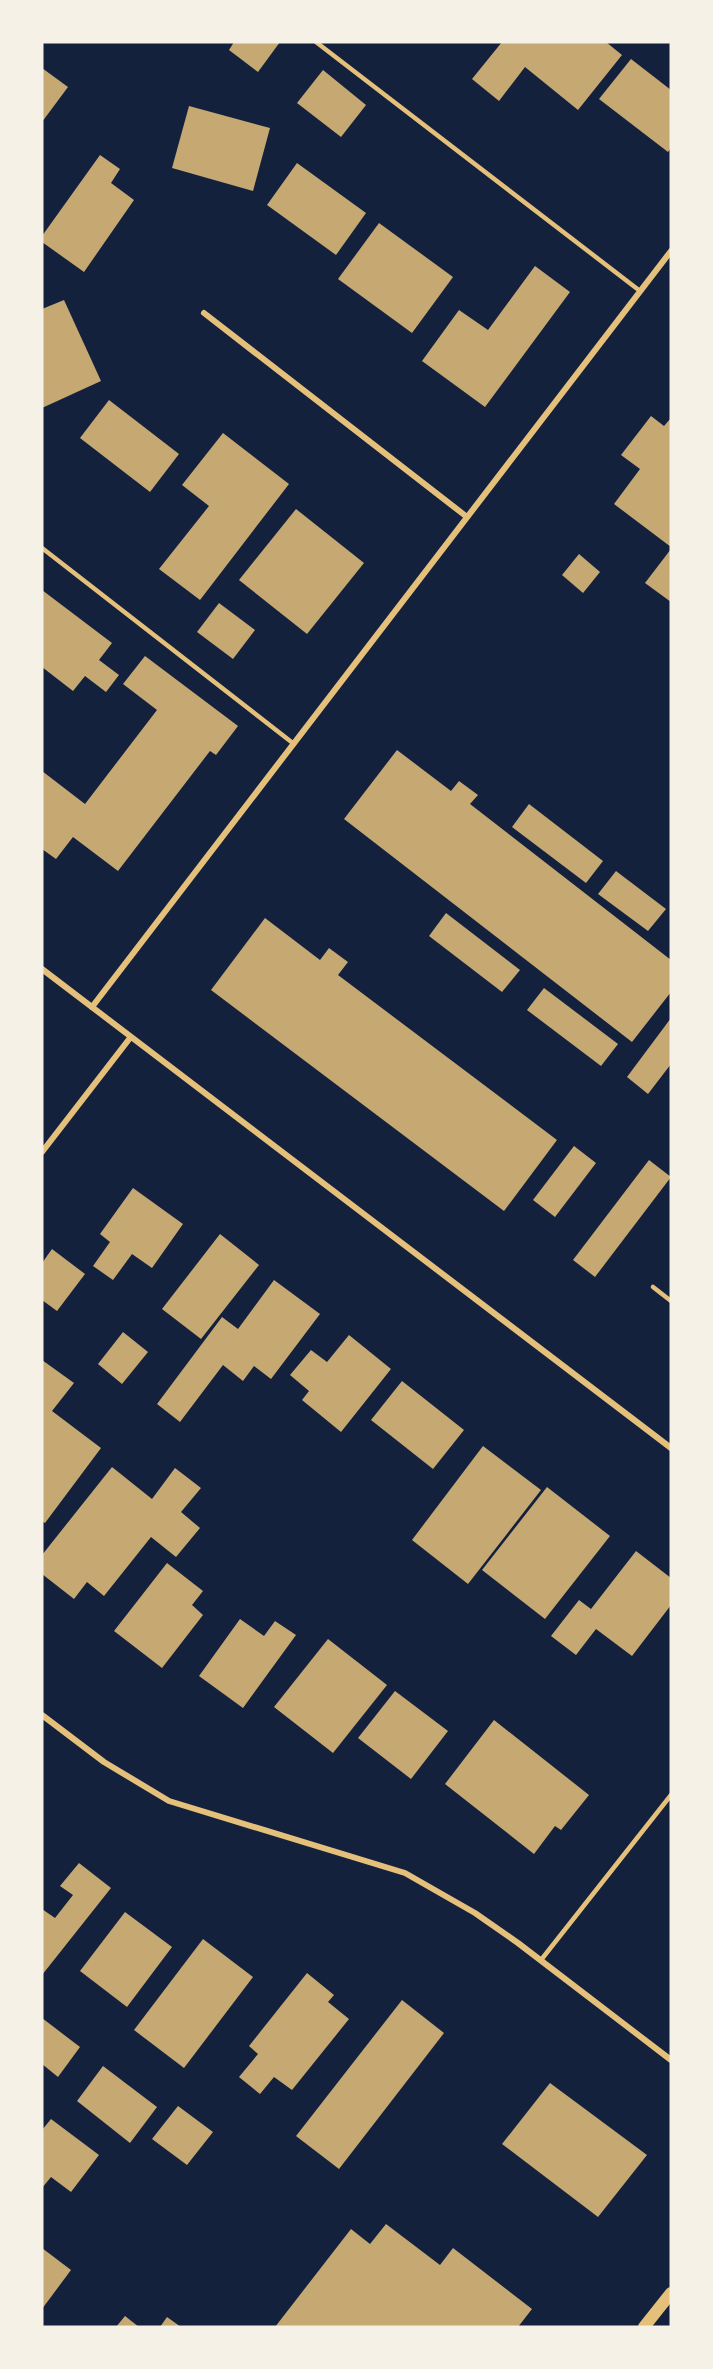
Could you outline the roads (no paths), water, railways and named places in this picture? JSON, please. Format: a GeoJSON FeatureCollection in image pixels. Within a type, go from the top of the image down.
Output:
{"type":"FeatureCollection","features":[{"type":"Feature","properties":{"kind":"main road"},"geometry":{"type":"LineString","coordinates":[[645,2327],[671,2293]]}},
{"type":"Feature","properties":{"kind":"street"},"geometry":{"type":"LineString","coordinates":[[92,1007],[671,251]]}},
{"type":"Feature","properties":{"kind":"street"},"geometry":{"type":"LineString","coordinates":[[204,313],[467,517]]}},
{"type":"Feature","properties":{"kind":"street"},"geometry":{"type":"LineString","coordinates":[[42,969],[671,1448]]}},
{"type":"Feature","properties":{"kind":"street"},"geometry":{"type":"LineString","coordinates":[[42,1152],[130,1038]]}},
{"type":"Feature","properties":{"kind":"street"},"geometry":{"type":"LineString","coordinates":[[42,1715],[104,1762],[169,1801],[405,1873],[475,1913],[541,1960],[671,2060]]}},
{"type":"Feature","properties":{"kind":"lane"},"geometry":{"type":"LineString","coordinates":[[316,42],[640,291]]}},
{"type":"Feature","properties":{"kind":"lane"},"geometry":{"type":"LineString","coordinates":[[42,548],[294,744]]}},
{"type":"Feature","properties":{"kind":"lane"},"geometry":{"type":"LineString","coordinates":[[653,1287],[671,1301]]}},
{"type":"Feature","properties":{"kind":"lane"},"geometry":{"type":"LineString","coordinates":[[541,1960],[671,1795]]}}]}
